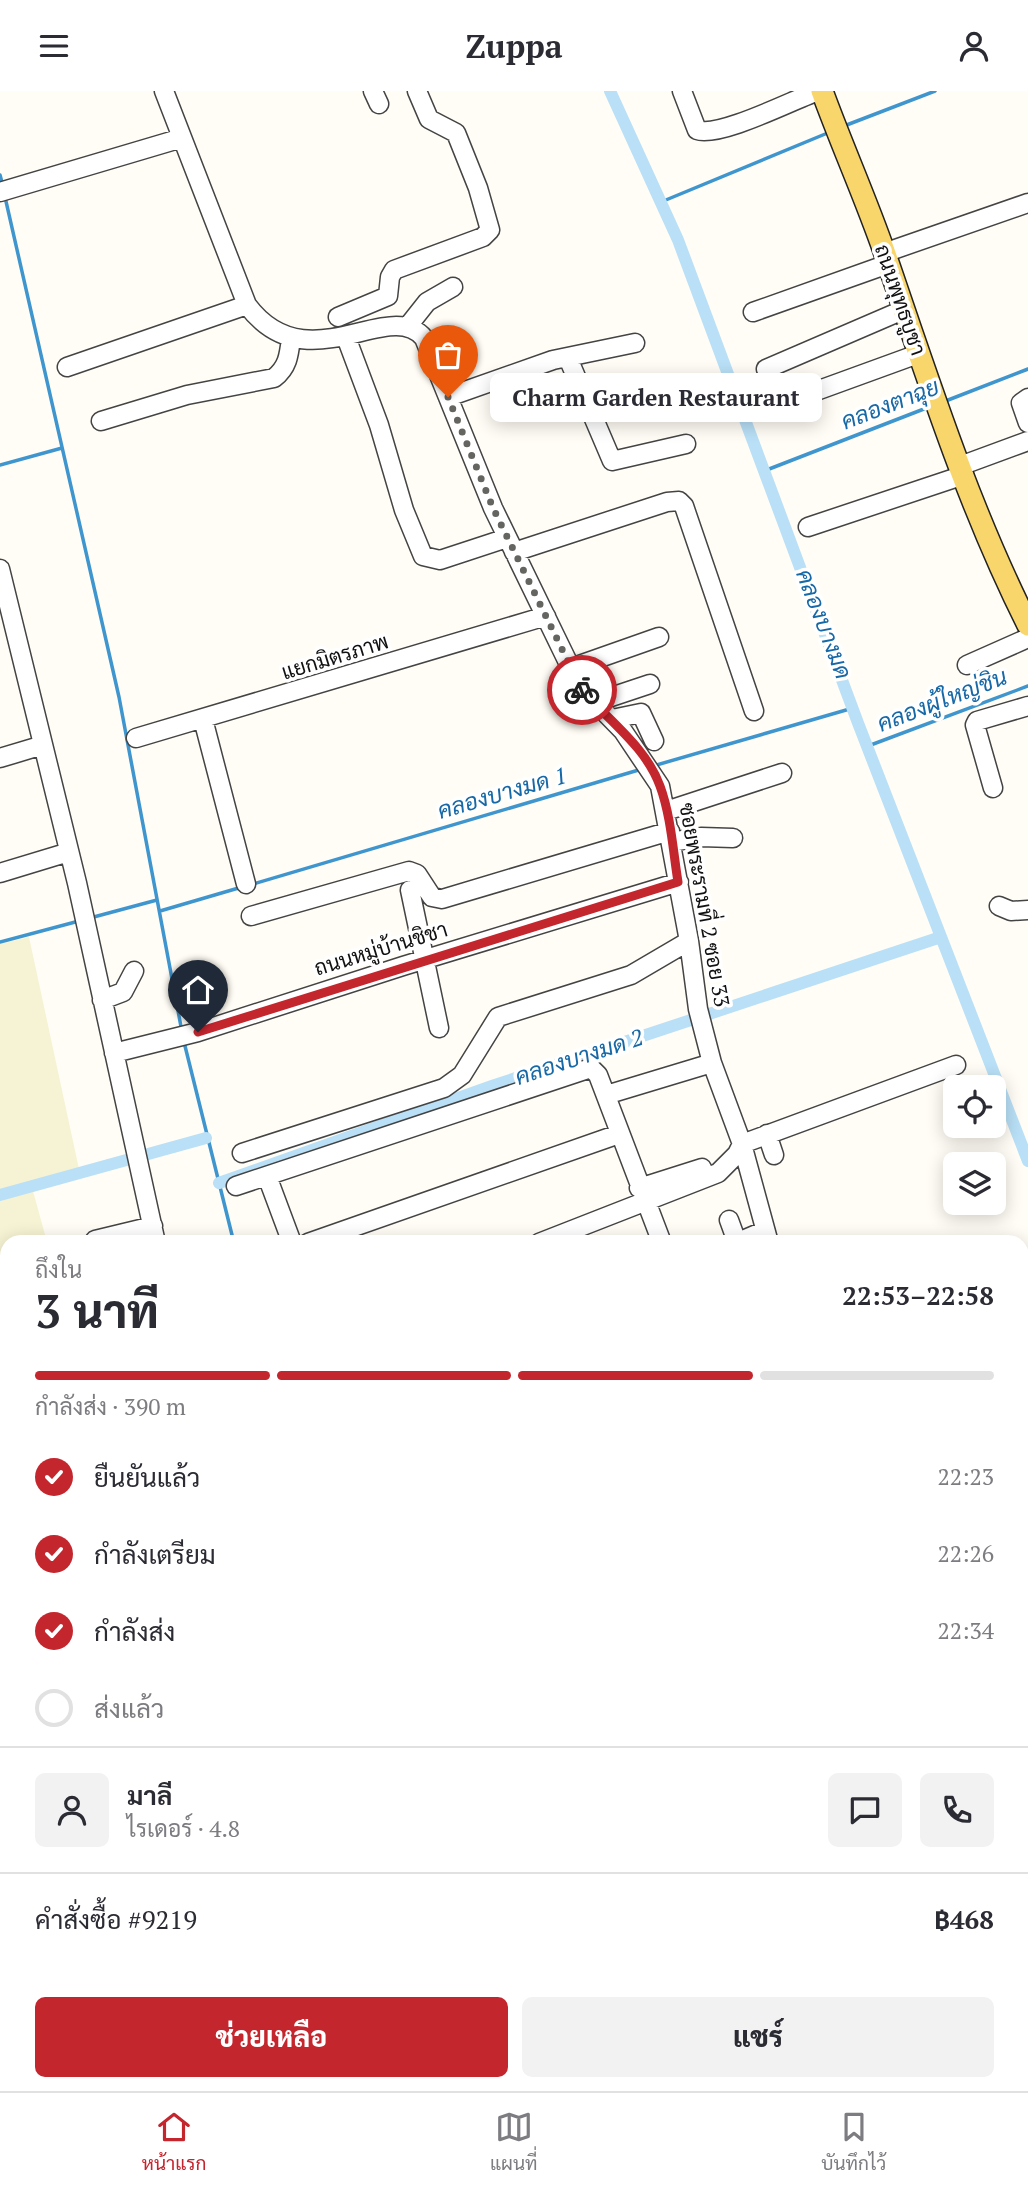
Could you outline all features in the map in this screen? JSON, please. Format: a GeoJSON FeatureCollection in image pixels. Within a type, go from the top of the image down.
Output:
{"type":"FeatureCollection","features":[{"type":"Feature","properties":{"kind":"main road","name":"ถนนพุทธบูชา"},"geometry":{"type":"LineString","coordinates":[[820,91],[886,258],[935,403],[993,557],[1028,625]]}},
{"type":"Feature","properties":{"kind":"street"},"geometry":{"type":"LineString","coordinates":[[164,91],[176,140],[247,305],[272,330],[291,338],[317,341],[401,325],[453,286]]}},
{"type":"Feature","properties":{"kind":"street"},"geometry":{"type":"LineString","coordinates":[[338,317],[385,297],[389,293],[390,277],[394,270],[483,237],[490,230],[478,188],[456,133],[429,119],[417,91]]}},
{"type":"Feature","properties":{"kind":"street"},"geometry":{"type":"LineString","coordinates":[[682,91],[697,130],[703,132],[720,129],[820,91]]}},
{"type":"Feature","properties":{"kind":"street"},"geometry":{"type":"LineString","coordinates":[[4,190],[176,140]]}},
{"type":"Feature","properties":{"kind":"street"},"geometry":{"type":"LineString","coordinates":[[752,312],[1028,203]]}},
{"type":"Feature","properties":{"kind":"street","name":"ซอยพระรามที่ 2 ซอย 33"},"geometry":{"type":"LineString","coordinates":[[385,297],[401,325],[424,338],[511,545],[580,687],[593,703],[612,719],[650,767],[666,811],[671,837],[670,884],[689,941],[703,1030],[712,1063],[742,1144],[766,1235]]}},
{"type":"Feature","properties":{"kind":"street"},"geometry":{"type":"LineString","coordinates":[[67,367],[247,305]]}},
{"type":"Feature","properties":{"kind":"street"},"geometry":{"type":"LineString","coordinates":[[766,369],[903,310]]}},
{"type":"Feature","properties":{"kind":"street"},"geometry":{"type":"LineString","coordinates":[[346,337],[382,432],[404,510],[423,556],[440,560],[511,545],[679,501],[684,506],[754,711]]}},
{"type":"Feature","properties":{"kind":"street"},"geometry":{"type":"LineString","coordinates":[[101,421],[187,395],[274,378],[289,358],[291,338]]}},
{"type":"Feature","properties":{"kind":"street"},"geometry":{"type":"LineString","coordinates":[[448,397],[569,358],[635,343]]}},
{"type":"Feature","properties":{"kind":"street"},"geometry":{"type":"LineString","coordinates":[[775,405],[918,354]]}},
{"type":"Feature","properties":{"kind":"street"},"geometry":{"type":"LineString","coordinates":[[569,358],[611,461],[686,444]]}},
{"type":"Feature","properties":{"kind":"street"},"geometry":{"type":"LineString","coordinates":[[1028,398],[1021,403],[1028,423]]}},
{"type":"Feature","properties":{"kind":"street"},"geometry":{"type":"LineString","coordinates":[[808,527],[962,470],[1028,441]]}},
{"type":"Feature","properties":{"kind":"street"},"geometry":{"type":"LineString","coordinates":[[0,573],[69,852],[154,1234]]}},
{"type":"Feature","properties":{"kind":"street","name":"แยกมิตรภาพ"},"geometry":{"type":"LineString","coordinates":[[135,737],[546,617]]}},
{"type":"Feature","properties":{"kind":"street"},"geometry":{"type":"LineString","coordinates":[[571,668],[659,637]]}},
{"type":"Feature","properties":{"kind":"street"},"geometry":{"type":"LineString","coordinates":[[967,665],[1028,638]]}},
{"type":"Feature","properties":{"kind":"street"},"geometry":{"type":"LineString","coordinates":[[593,703],[650,684]]}},
{"type":"Feature","properties":{"kind":"street"},"geometry":{"type":"LineString","coordinates":[[993,788],[975,725],[977,721],[1028,706]]}},
{"type":"Feature","properties":{"kind":"street"},"geometry":{"type":"LineString","coordinates":[[612,719],[641,713],[654,741]]}},
{"type":"Feature","properties":{"kind":"street"},"geometry":{"type":"LineString","coordinates":[[204,719],[246,884]]}},
{"type":"Feature","properties":{"kind":"street"},"geometry":{"type":"LineString","coordinates":[[0,758],[43,745]]}},
{"type":"Feature","properties":{"kind":"street"},"geometry":{"type":"LineString","coordinates":[[666,811],[782,773]]}},
{"type":"Feature","properties":{"kind":"street"},"geometry":{"type":"LineString","coordinates":[[251,916],[409,871],[417,874],[432,897],[442,899],[671,837],[733,838]]}},
{"type":"Feature","properties":{"kind":"street"},"geometry":{"type":"LineString","coordinates":[[0,873],[69,852]]}},
{"type":"Feature","properties":{"kind":"street","name":"ถนนหมู่บ้านชิชา"},"geometry":{"type":"LineString","coordinates":[[114,1053],[198,1032],[670,884]]}},
{"type":"Feature","properties":{"kind":"street"},"geometry":{"type":"LineString","coordinates":[[410,890],[439,1028]]}},
{"type":"Feature","properties":{"kind":"street"},"geometry":{"type":"LineString","coordinates":[[999,906],[1011,911],[1028,910]]}},
{"type":"Feature","properties":{"kind":"street"},"geometry":{"type":"LineString","coordinates":[[242,1153],[444,1088],[462,1075],[498,1017],[631,975],[689,941]]}},
{"type":"Feature","properties":{"kind":"street"},"geometry":{"type":"LineString","coordinates":[[102,1000],[123,992],[134,971]]}},
{"type":"Feature","properties":{"kind":"street"},"geometry":{"type":"LineString","coordinates":[[606,1095],[712,1063]]}},
{"type":"Feature","properties":{"kind":"street"},"geometry":{"type":"LineString","coordinates":[[556,1235],[642,1195],[718,1173],[742,1144],[956,1065]]}},
{"type":"Feature","properties":{"kind":"street"},"geometry":{"type":"LineString","coordinates":[[236,1186],[588,1068],[596,1071],[659,1235]]}},
{"type":"Feature","properties":{"kind":"street"},"geometry":{"type":"LineString","coordinates":[[331,1235],[619,1134]]}},
{"type":"Feature","properties":{"kind":"street"},"geometry":{"type":"LineString","coordinates":[[766,1134],[774,1155]]}},
{"type":"Feature","properties":{"kind":"street"},"geometry":{"type":"LineString","coordinates":[[267,1175],[289,1235]]}},
{"type":"Feature","properties":{"kind":"street"},"geometry":{"type":"LineString","coordinates":[[729,1220],[734,1235]]}},
{"type":"Feature","properties":{"kind":"shaded area"},"geometry":{"type":"Polygon","coordinates":[[[29,937],[79,1169],[0,1191],[0,944],[29,937]]]}},
{"type":"Feature","properties":{"kind":"shaded area"},"geometry":{"type":"Polygon","coordinates":[[[33,1191],[45,1235],[0,1235],[0,1201],[33,1191]]]}},
{"type":"Feature","properties":{"kind":"waterway","name":"คลองบางมด"},"geometry":{"type":"LineString","coordinates":[[610,91],[678,240],[858,723],[1028,1161]]}},
{"type":"Feature","properties":{"kind":"waterway"},"geometry":{"type":"LineString","coordinates":[[844,126],[935,91]]}},
{"type":"Feature","properties":{"kind":"waterway"},"geometry":{"type":"LineString","coordinates":[[661,202],[830,132]]}},
{"type":"Feature","properties":{"kind":"waterway"},"geometry":{"type":"LineString","coordinates":[[0,175],[3,186]]}},
{"type":"Feature","properties":{"kind":"waterway"},"geometry":{"type":"LineString","coordinates":[[5,197],[119,697],[182,1032]]}},
{"type":"Feature","properties":{"kind":"waterway","name":"คลองตาฉุย"},"geometry":{"type":"LineString","coordinates":[[943,402],[1028,369]]}},
{"type":"Feature","properties":{"kind":"waterway","name":"คลองตาฉุย"},"geometry":{"type":"LineString","coordinates":[[764,471],[929,407]]}},
{"type":"Feature","properties":{"kind":"waterway"},"geometry":{"type":"LineString","coordinates":[[0,465],[62,448]]}},
{"type":"Feature","properties":{"kind":"waterway","name":"คลองผู้ใหญ่ชิน"},"geometry":{"type":"LineString","coordinates":[[868,746],[1028,686]]}},
{"type":"Feature","properties":{"kind":"waterway","name":"คลองบางมด 1"},"geometry":{"type":"LineString","coordinates":[[653,766],[853,708]]}},
{"type":"Feature","properties":{"kind":"waterway","name":"คลองบางมด 1"},"geometry":{"type":"LineString","coordinates":[[253,884],[642,769]]}},
{"type":"Feature","properties":{"kind":"waterway","name":"คลองบางมด 1"},"geometry":{"type":"LineString","coordinates":[[160,911],[242,887]]}},
{"type":"Feature","properties":{"kind":"waterway"},"geometry":{"type":"LineString","coordinates":[[90,918],[157,900]]}},
{"type":"Feature","properties":{"kind":"waterway"},"geometry":{"type":"LineString","coordinates":[[0,942],[79,921]]}},
{"type":"Feature","properties":{"kind":"waterway","name":"คลองบางมด 2"},"geometry":{"type":"LineString","coordinates":[[219,1183],[492,1086],[941,937]]}},
{"type":"Feature","properties":{"kind":"waterway"},"geometry":{"type":"LineString","coordinates":[[184,1042],[232,1235]]}},
{"type":"Feature","properties":{"kind":"waterway"},"geometry":{"type":"LineString","coordinates":[[0,1195],[206,1138]]}},
{"type":"Feature","properties":{"kind":"way so far"},"geometry":{"type":"LineString","coordinates":[[448,397],[493,508],[582,690]]}},
{"type":"Feature","properties":{"kind":"place","name":"Charm Garden Restaurant"},"geometry":{"type":"Point","coordinates":[448,397]}},
{"type":"Feature","properties":{"kind":"route"},"geometry":{"type":"LineString","coordinates":[[198,1032],[678,882],[660,786],[623,731],[582,690]]}}]}
